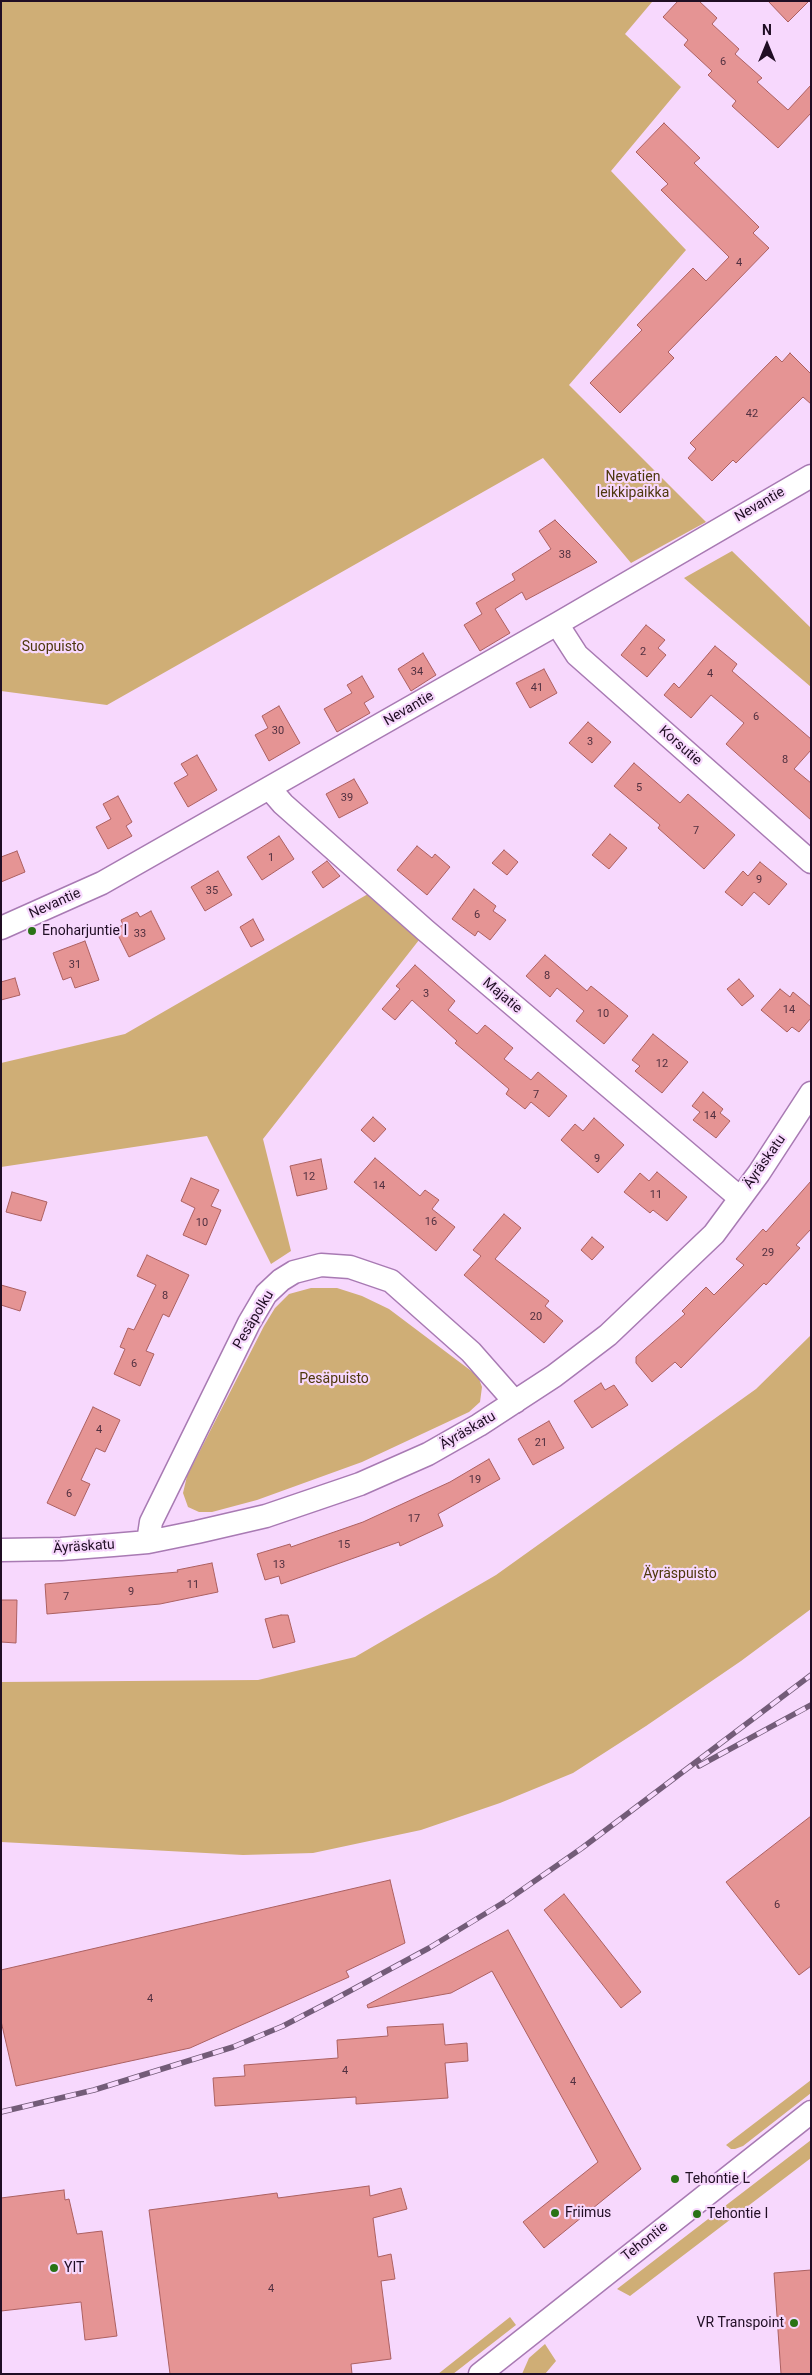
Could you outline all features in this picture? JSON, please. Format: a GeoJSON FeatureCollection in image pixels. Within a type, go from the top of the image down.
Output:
{"type":"FeatureCollection","features":[{"type":"Feature","properties":{"kind":"street","name":"Nevantie"},"geometry":{"type":"LineString","coordinates":[[1,928],[102,883],[557,624],[811,476]]}},
{"type":"Feature","properties":{"kind":"street","name":"Korsutie"},"geometry":{"type":"LineString","coordinates":[[557,624],[577,655],[811,862]]}},
{"type":"Feature","properties":{"kind":"street","name":"Majatie"},"geometry":{"type":"LineString","coordinates":[[270,788],[283,804],[425,930],[740,1198]]}},
{"type":"Feature","properties":{"kind":"street","name":"Äyräskatu"},"geometry":{"type":"LineString","coordinates":[[1,1550],[61,1549],[148,1542],[266,1516],[360,1484],[428,1454],[515,1402],[554,1376],[608,1334],[714,1234],[759,1173],[811,1093]]}},
{"type":"Feature","properties":{"kind":"street","name":"Pesäpolku"},"geometry":{"type":"LineString","coordinates":[[148,1542],[151,1522],[249,1323],[266,1294],[281,1280],[294,1272],[321,1265],[350,1267],[391,1282],[471,1352],[515,1402]]}},
{"type":"Feature","properties":{"kind":"street","name":"Tehontie"},"geometry":{"type":"LineString","coordinates":[[480,2374],[811,2112]]}},
{"type":"Feature","properties":{"kind":"green space"},"geometry":{"type":"Polygon","coordinates":[[[1,1],[651,1],[625,34],[681,87],[611,171],[686,250],[569,385],[706,522],[631,563],[543,458],[107,705],[1,691],[1,1]]]}},
{"type":"Feature","properties":{"kind":"green space"},"geometry":{"type":"Polygon","coordinates":[[[732,551],[811,628],[811,687],[684,578],[732,551]]]}},
{"type":"Feature","properties":{"kind":"green space"},"geometry":{"type":"Polygon","coordinates":[[[368,894],[419,940],[263,1139],[291,1251],[271,1264],[207,1136],[1,1167],[1,1063],[125,1034],[368,894]]]}},
{"type":"Feature","properties":{"kind":"green space","name":"Pesäpuisto"},"geometry":{"type":"Polygon","coordinates":[[[311,1288],[337,1288],[362,1296],[389,1309],[478,1376],[482,1387],[480,1402],[469,1412],[362,1462],[257,1500],[212,1512],[199,1512],[188,1507],[183,1493],[187,1476],[264,1326],[275,1308],[289,1294],[311,1288]]]}},
{"type":"Feature","properties":{"kind":"green space","name":"Äyräspuisto"},"geometry":{"type":"Polygon","coordinates":[[[811,1335],[811,1609],[741,1661],[573,1773],[500,1803],[421,1830],[313,1853],[243,1855],[1,1842],[1,1682],[258,1680],[355,1657],[496,1575],[756,1389],[811,1335]]]}},
{"type":"Feature","properties":{"kind":"green space"},"geometry":{"type":"Polygon","coordinates":[[[811,2080],[811,2093],[743,2146],[731,2149],[726,2145],[811,2080]]]}},
{"type":"Feature","properties":{"kind":"green space"},"geometry":{"type":"Polygon","coordinates":[[[811,2140],[811,2158],[630,2296],[617,2289],[811,2140]]]}},
{"type":"Feature","properties":{"kind":"green space"},"geometry":{"type":"Polygon","coordinates":[[[510,2317],[516,2325],[453,2374],[438,2374],[510,2317]]]}},
{"type":"Feature","properties":{"kind":"green space"},"geometry":{"type":"Polygon","coordinates":[[[545,2344],[556,2361],[545,2374],[522,2374],[529,2358],[545,2344]]]}},
{"type":"Feature","properties":{"kind":"building"},"geometry":{"type":"Polygon","coordinates":[[[678,1],[699,1],[717,18],[712,24],[739,49],[735,54],[762,78],[757,82],[788,110],[811,85],[811,113],[778,148],[732,106],[736,101],[708,75],[712,71],[684,45],[688,40],[663,17],[678,1]]]}},
{"type":"Feature","properties":{"kind":"building"},"geometry":{"type":"Polygon","coordinates":[[[768,1],[809,1],[788,22],[768,1]]]}},
{"type":"Feature","properties":{"kind":"building"},"geometry":{"type":"Polygon","coordinates":[[[664,123],[700,158],[694,163],[759,227],[753,233],[769,248],[668,352],[674,358],[620,413],[590,383],[642,330],[637,325],[693,268],[706,281],[729,257],[661,190],[668,184],[636,152],[664,123]]]}},
{"type":"Feature","properties":{"kind":"building"},"geometry":{"type":"Polygon","coordinates":[[[790,353],[811,374],[811,404],[803,397],[736,463],[733,460],[712,481],[688,458],[696,449],[690,443],[776,356],[782,362],[790,353]]]}},
{"type":"Feature","properties":{"kind":"building"},"geometry":{"type":"Polygon","coordinates":[[[555,520],[597,562],[526,600],[522,592],[495,609],[510,633],[480,651],[464,625],[482,614],[476,603],[515,580],[512,574],[551,549],[539,531],[555,520]]]}},
{"type":"Feature","properties":{"kind":"building"},"geometry":{"type":"Polygon","coordinates":[[[646,625],[665,640],[658,648],[666,655],[647,677],[621,655],[646,625]]]}},
{"type":"Feature","properties":{"kind":"building"},"geometry":{"type":"Polygon","coordinates":[[[715,646],[737,664],[732,671],[811,739],[811,750],[794,769],[811,783],[811,820],[726,744],[744,723],[711,695],[691,718],[664,695],[674,683],[679,688],[715,646]]]}},
{"type":"Feature","properties":{"kind":"building"},"geometry":{"type":"Polygon","coordinates":[[[423,653],[436,675],[411,691],[398,669],[423,653]]]}},
{"type":"Feature","properties":{"kind":"building"},"geometry":{"type":"Polygon","coordinates":[[[544,669],[557,693],[530,708],[516,683],[544,669]]]}},
{"type":"Feature","properties":{"kind":"building"},"geometry":{"type":"Polygon","coordinates":[[[362,676],[374,697],[364,703],[370,713],[337,732],[324,709],[352,693],[347,685],[362,676]]]}},
{"type":"Feature","properties":{"kind":"building"},"geometry":{"type":"Polygon","coordinates":[[[279,706],[300,743],[269,761],[255,735],[268,728],[262,716],[279,706]]]}},
{"type":"Feature","properties":{"kind":"building"},"geometry":{"type":"Polygon","coordinates":[[[588,722],[611,742],[592,763],[569,743],[588,722]]]}},
{"type":"Feature","properties":{"kind":"building"},"geometry":{"type":"Polygon","coordinates":[[[197,755],[217,790],[188,807],[174,783],[188,775],[181,764],[197,755]]]}},
{"type":"Feature","properties":{"kind":"building"},"geometry":{"type":"Polygon","coordinates":[[[634,763],[680,803],[688,794],[735,835],[704,869],[658,828],[660,825],[614,786],[634,763]]]}},
{"type":"Feature","properties":{"kind":"building"},"geometry":{"type":"Polygon","coordinates":[[[354,779],[368,803],[339,818],[326,794],[354,779]]]}},
{"type":"Feature","properties":{"kind":"building"},"geometry":{"type":"Polygon","coordinates":[[[118,796],[132,822],[126,826],[132,836],[108,849],[96,827],[111,819],[103,804],[118,796]]]}},
{"type":"Feature","properties":{"kind":"building"},"geometry":{"type":"Polygon","coordinates":[[[610,834],[627,848],[609,869],[592,855],[610,834]]]}},
{"type":"Feature","properties":{"kind":"building"},"geometry":{"type":"Polygon","coordinates":[[[279,836],[294,859],[262,880],[247,857],[279,836]]]}},
{"type":"Feature","properties":{"kind":"building"},"geometry":{"type":"Polygon","coordinates":[[[417,846],[432,858],[435,854],[450,867],[427,895],[397,870],[417,846]]]}},
{"type":"Feature","properties":{"kind":"building"},"geometry":{"type":"Polygon","coordinates":[[[504,850],[518,862],[507,875],[492,863],[504,850]]]}},
{"type":"Feature","properties":{"kind":"building"},"geometry":{"type":"Polygon","coordinates":[[[17,851],[25,872],[1,882],[1,857],[17,851]]]}},
{"type":"Feature","properties":{"kind":"building"},"geometry":{"type":"Polygon","coordinates":[[[327,861],[340,876],[323,888],[312,872],[327,861]]]}},
{"type":"Feature","properties":{"kind":"building"},"geometry":{"type":"Polygon","coordinates":[[[760,862],[787,884],[769,905],[754,892],[742,906],[725,892],[743,871],[748,876],[760,862]]]}},
{"type":"Feature","properties":{"kind":"building"},"geometry":{"type":"Polygon","coordinates":[[[218,871],[232,895],[205,911],[191,887],[218,871]]]}},
{"type":"Feature","properties":{"kind":"building"},"geometry":{"type":"Polygon","coordinates":[[[474,889],[496,906],[493,911],[506,920],[490,940],[478,931],[475,936],[452,919],[474,889]]]}},
{"type":"Feature","properties":{"kind":"building"},"geometry":{"type":"Polygon","coordinates":[[[151,911],[165,939],[129,957],[115,929],[123,925],[121,920],[137,912],[140,917],[151,911]]]}},
{"type":"Feature","properties":{"kind":"building"},"geometry":{"type":"Polygon","coordinates":[[[253,919],[264,940],[251,947],[240,927],[253,919]]]}},
{"type":"Feature","properties":{"kind":"building"},"geometry":{"type":"Polygon","coordinates":[[[85,941],[99,980],[75,988],[71,977],[63,980],[53,953],[85,941]]]}},
{"type":"Feature","properties":{"kind":"building"},"geometry":{"type":"Polygon","coordinates":[[[545,955],[587,991],[591,986],[628,1016],[604,1044],[576,1021],[584,1011],[557,988],[550,997],[526,976],[545,955]]]}},
{"type":"Feature","properties":{"kind":"building"},"geometry":{"type":"Polygon","coordinates":[[[415,965],[455,1001],[448,1010],[477,1034],[485,1025],[513,1048],[504,1059],[531,1080],[538,1072],[567,1096],[549,1117],[531,1102],[525,1109],[506,1094],[509,1089],[455,1043],[457,1041],[412,1000],[395,1020],[382,1009],[400,989],[396,986],[415,965]]]}},
{"type":"Feature","properties":{"kind":"building"},"geometry":{"type":"Polygon","coordinates":[[[15,978],[20,995],[1,1000],[1,982],[15,978]]]}},
{"type":"Feature","properties":{"kind":"building"},"geometry":{"type":"Polygon","coordinates":[[[739,979],[754,996],[742,1006],[727,989],[739,979]]]}},
{"type":"Feature","properties":{"kind":"building"},"geometry":{"type":"Polygon","coordinates":[[[780,989],[790,997],[793,992],[811,1007],[811,1018],[799,1032],[792,1027],[787,1032],[761,1010],[780,989]]]}},
{"type":"Feature","properties":{"kind":"building"},"geometry":{"type":"Polygon","coordinates":[[[653,1034],[688,1062],[662,1093],[635,1071],[640,1066],[632,1060],[653,1034]]]}},
{"type":"Feature","properties":{"kind":"building"},"geometry":{"type":"Polygon","coordinates":[[[703,1092],[723,1109],[720,1113],[730,1121],[716,1138],[693,1120],[700,1112],[692,1106],[703,1092]]]}},
{"type":"Feature","properties":{"kind":"building"},"geometry":{"type":"Polygon","coordinates":[[[373,1117],[386,1129],[374,1142],[361,1130],[373,1117]]]}},
{"type":"Feature","properties":{"kind":"building"},"geometry":{"type":"Polygon","coordinates":[[[594,1118],[624,1145],[598,1173],[561,1140],[575,1124],[583,1131],[594,1118]]]}},
{"type":"Feature","properties":{"kind":"building"},"geometry":{"type":"Polygon","coordinates":[[[375,1158],[420,1196],[425,1190],[439,1200],[432,1209],[455,1227],[436,1251],[354,1182],[375,1158]]]}},
{"type":"Feature","properties":{"kind":"building"},"geometry":{"type":"Polygon","coordinates":[[[321,1159],[327,1189],[297,1196],[290,1166],[321,1159]]]}},
{"type":"Feature","properties":{"kind":"building"},"geometry":{"type":"Polygon","coordinates":[[[657,1172],[687,1197],[667,1221],[653,1210],[650,1213],[624,1192],[640,1173],[649,1181],[657,1172]]]}},
{"type":"Feature","properties":{"kind":"building"},"geometry":{"type":"Polygon","coordinates":[[[191,1178],[219,1190],[211,1206],[221,1210],[206,1245],[183,1235],[195,1208],[181,1201],[191,1178]]]}},
{"type":"Feature","properties":{"kind":"building"},"geometry":{"type":"Polygon","coordinates":[[[811,1181],[811,1229],[796,1245],[800,1248],[766,1285],[764,1283],[681,1368],[675,1362],[652,1382],[636,1363],[636,1357],[685,1314],[682,1311],[706,1287],[714,1295],[744,1265],[736,1259],[763,1229],[766,1232],[811,1181]]]}},
{"type":"Feature","properties":{"kind":"building"},"geometry":{"type":"Polygon","coordinates":[[[12,1192],[47,1202],[41,1221],[6,1212],[12,1192]]]}},
{"type":"Feature","properties":{"kind":"building"},"geometry":{"type":"Polygon","coordinates":[[[504,1214],[521,1228],[495,1259],[549,1301],[545,1306],[563,1321],[544,1343],[464,1275],[481,1256],[473,1250],[504,1214]]]}},
{"type":"Feature","properties":{"kind":"building"},"geometry":{"type":"Polygon","coordinates":[[[592,1237],[604,1247],[592,1260],[581,1250],[592,1237]]]}},
{"type":"Feature","properties":{"kind":"building"},"geometry":{"type":"Polygon","coordinates":[[[147,1255],[189,1275],[169,1317],[163,1314],[146,1351],[154,1354],[140,1386],[114,1374],[125,1349],[120,1347],[128,1328],[134,1330],[156,1285],[137,1276],[147,1255]]]}},
{"type":"Feature","properties":{"kind":"building"},"geometry":{"type":"Polygon","coordinates":[[[1,1285],[26,1292],[20,1311],[1,1305],[1,1285]]]}},
{"type":"Feature","properties":{"kind":"building"},"geometry":{"type":"Polygon","coordinates":[[[601,1383],[605,1390],[614,1385],[628,1405],[592,1428],[574,1401],[601,1383]]]}},
{"type":"Feature","properties":{"kind":"building"},"geometry":{"type":"Polygon","coordinates":[[[93,1407],[120,1420],[105,1452],[96,1448],[81,1480],[90,1484],[75,1516],[47,1503],[93,1407]]]}},
{"type":"Feature","properties":{"kind":"building"},"geometry":{"type":"Polygon","coordinates":[[[549,1421],[564,1448],[533,1465],[518,1439],[549,1421]]]}},
{"type":"Feature","properties":{"kind":"building"},"geometry":{"type":"Polygon","coordinates":[[[489,1459],[500,1479],[438,1514],[443,1526],[400,1546],[399,1542],[281,1584],[279,1576],[265,1580],[257,1554],[290,1544],[291,1547],[363,1522],[450,1482],[489,1459]]]}},
{"type":"Feature","properties":{"kind":"building"},"geometry":{"type":"Polygon","coordinates":[[[212,1563],[218,1592],[160,1604],[47,1614],[45,1584],[178,1572],[177,1570],[212,1563]]]}},
{"type":"Feature","properties":{"kind":"building"},"geometry":{"type":"Polygon","coordinates":[[[1,1600],[17,1600],[16,1643],[1,1642],[1,1600]]]}},
{"type":"Feature","properties":{"kind":"building"},"geometry":{"type":"Polygon","coordinates":[[[288,1615],[295,1642],[273,1648],[265,1619],[288,1615]]]}},
{"type":"Feature","properties":{"kind":"building"},"geometry":{"type":"Polygon","coordinates":[[[811,1816],[811,1966],[799,1975],[726,1882],[811,1816]]]}},
{"type":"Feature","properties":{"kind":"building"},"geometry":{"type":"Polygon","coordinates":[[[390,1880],[405,1943],[346,1971],[349,1977],[190,2048],[16,2086],[1,2021],[1,1970],[390,1880]]]}},
{"type":"Feature","properties":{"kind":"building"},"geometry":{"type":"Polygon","coordinates":[[[564,1894],[641,1992],[621,2008],[544,1910],[564,1894]]]}},
{"type":"Feature","properties":{"kind":"building"},"geometry":{"type":"Polygon","coordinates":[[[508,1930],[641,2169],[544,2248],[523,2222],[598,2162],[492,1971],[451,1993],[368,2008],[367,2005],[508,1930]]]}},
{"type":"Feature","properties":{"kind":"building"},"geometry":{"type":"Polygon","coordinates":[[[443,2024],[445,2045],[467,2043],[468,2061],[445,2063],[448,2098],[356,2104],[356,2097],[215,2106],[213,2078],[245,2076],[244,2065],[338,2058],[337,2040],[388,2036],[387,2027],[443,2024]]]}},
{"type":"Feature","properties":{"kind":"building"},"geometry":{"type":"Polygon","coordinates":[[[369,2186],[370,2196],[401,2188],[407,2209],[373,2218],[378,2257],[391,2254],[395,2279],[381,2281],[391,2359],[351,2364],[352,2374],[170,2374],[149,2210],[277,2193],[278,2198],[369,2186]]]}},
{"type":"Feature","properties":{"kind":"building","name":"YIT"},"geometry":{"type":"Polygon","coordinates":[[[64,2190],[65,2200],[69,2199],[77,2234],[102,2231],[117,2336],[85,2340],[81,2302],[1,2311],[1,2198],[64,2190]]]}},
{"type":"Feature","properties":{"kind":"building","name":"VR Transpoint"},"geometry":{"type":"Polygon","coordinates":[[[811,2270],[811,2374],[781,2374],[774,2273],[811,2270]]]}},
{"type":"Feature","properties":{"kind":"railway"},"geometry":{"type":"LineString","coordinates":[[1,2112],[94,2090],[233,2047],[283,2026],[335,1999],[429,1948],[506,1901],[582,1848],[811,1675]]}},
{"type":"Feature","properties":{"kind":"railway"},"geometry":{"type":"LineString","coordinates":[[699,1766],[811,1705]]}},
{"type":"Feature","properties":{"kind":"place","name":"Enoharjuntie I"},"geometry":{"type":"Point","coordinates":[32,931]}},
{"type":"Feature","properties":{"kind":"place","name":"Tehontie L"},"geometry":{"type":"Point","coordinates":[675,2179]}},
{"type":"Feature","properties":{"kind":"place","name":"Friimus"},"geometry":{"type":"Point","coordinates":[555,2213]}},
{"type":"Feature","properties":{"kind":"place","name":"Tehontie I"},"geometry":{"type":"Point","coordinates":[697,2214]}},
{"type":"Feature","properties":{"kind":"place","name":"YIT"},"geometry":{"type":"Point","coordinates":[54,2268]}},
{"type":"Feature","properties":{"kind":"place","name":"VR Transpoint"},"geometry":{"type":"Point","coordinates":[794,2323]}},
{"type":"Feature","properties":{"kind":"park label","name":"Nevatien leikkipaikka"},"geometry":{"type":"Point","coordinates":[633,486]}},
{"type":"Feature","properties":{"kind":"park label","name":"Suopuisto"},"geometry":{"type":"Point","coordinates":[53,647]}}]}
